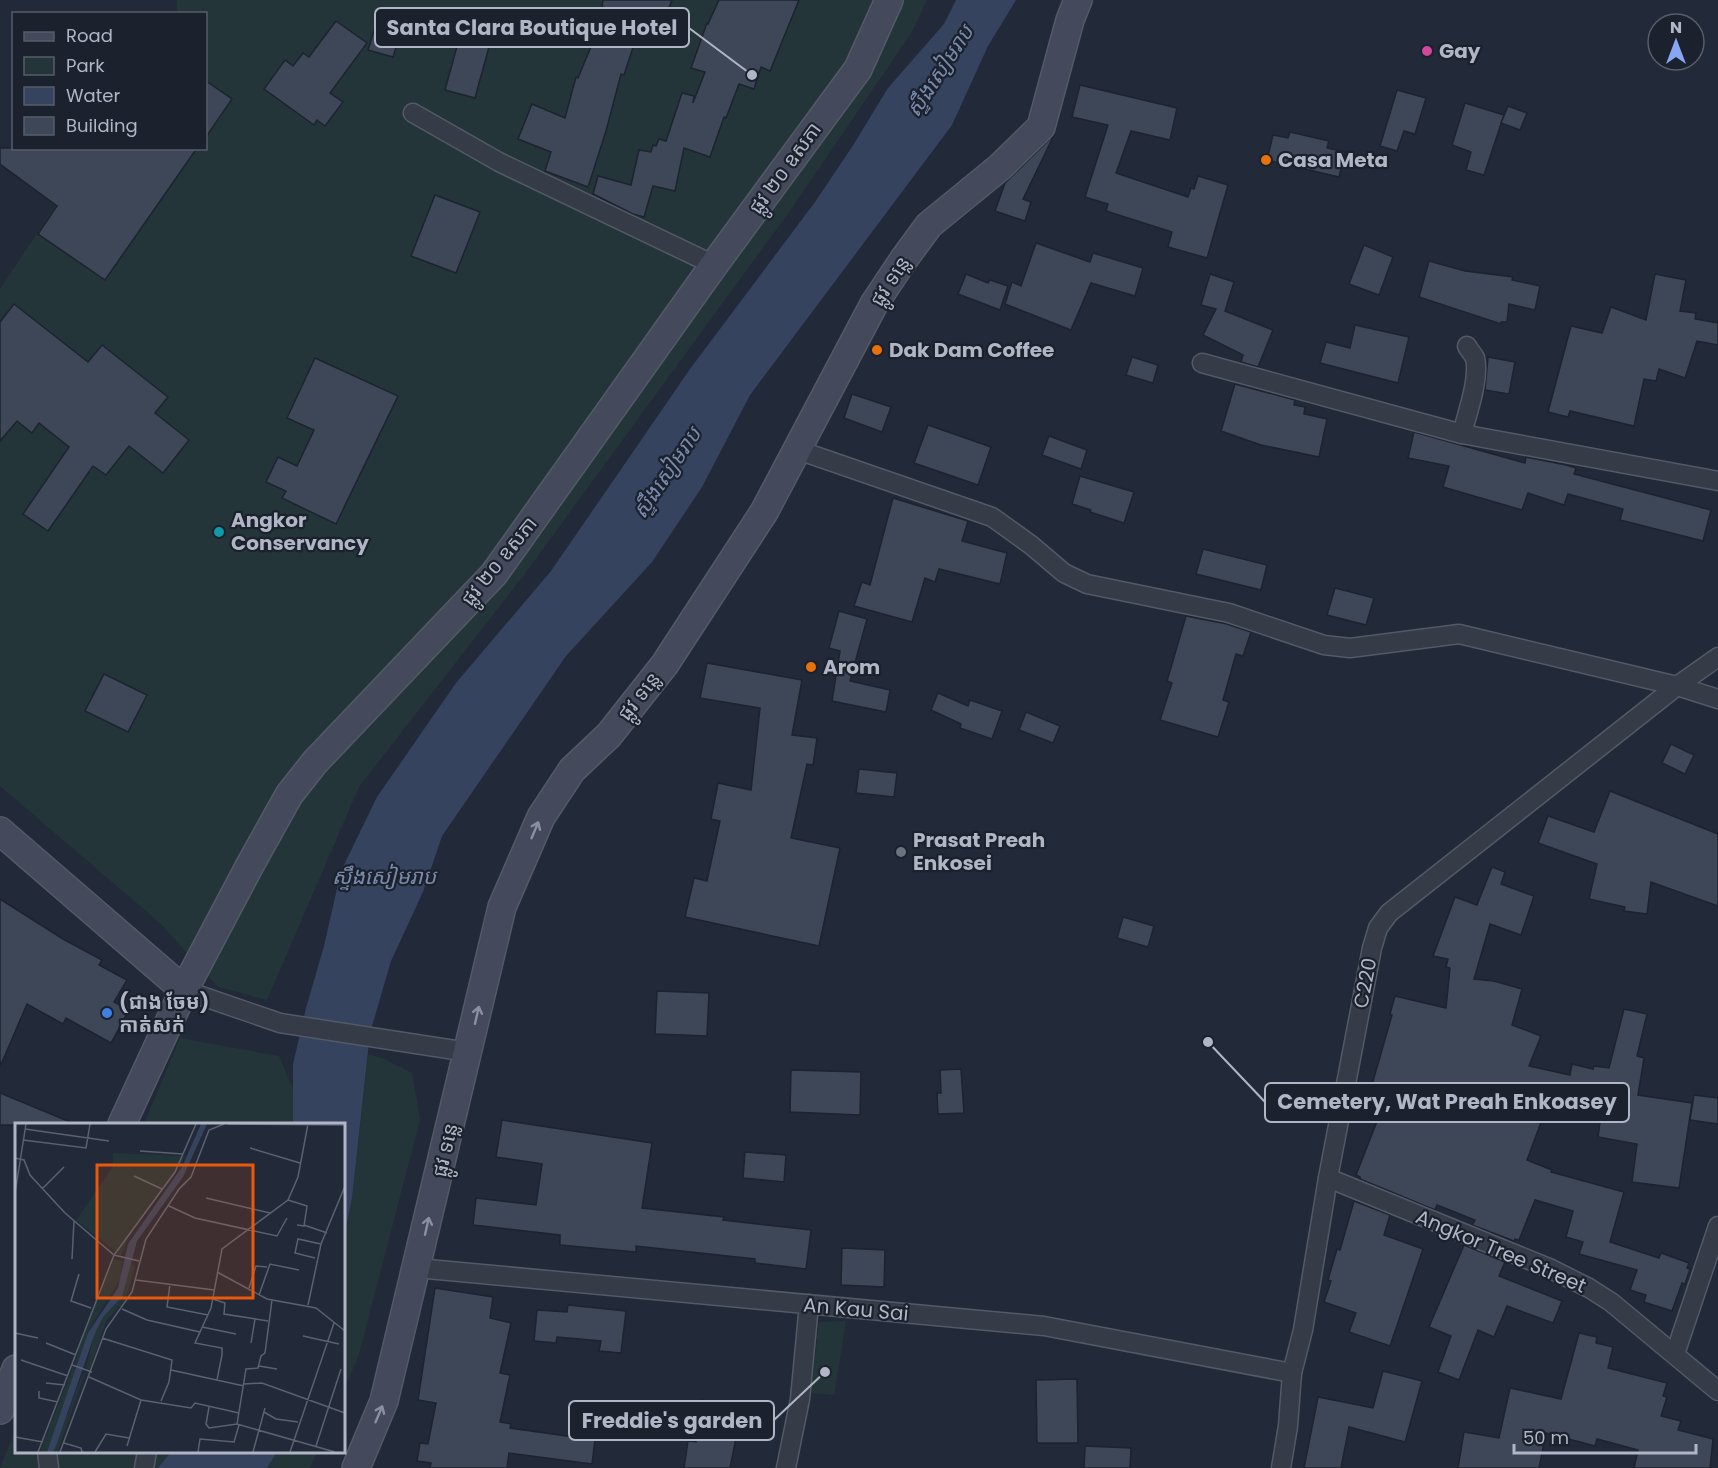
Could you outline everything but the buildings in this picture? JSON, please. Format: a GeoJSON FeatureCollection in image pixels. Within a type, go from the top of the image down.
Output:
{"type":"FeatureCollection","features":[{"type":"Feature","properties":{"kind":"street","name":"ផ្លូវ ២០ ឧសភា"},"geometry":{"type":"LineString","coordinates":[[123,1123],[184,990],[289,795],[315,762],[494,574],[714,265],[858,69],[889,0]]}},
{"type":"Feature","properties":{"kind":"street","name":"ផ្លូវ ទន្លេ"},"geometry":{"type":"LineString","coordinates":[[356,1468],[384,1401],[502,907],[541,817],[572,770],[609,735],[665,664],[764,512],[874,304],[904,259],[929,225],[1000,167],[1041,127],[1070,20],[1078,0]]}},
{"type":"Feature","properties":{"kind":"street"},"geometry":{"type":"LineString","coordinates":[[413,113],[499,162],[714,265]]}},
{"type":"Feature","properties":{"kind":"street"},"geometry":{"type":"LineString","coordinates":[[1462,434],[1473,390],[1475,371],[1475,358],[1467,346]]}},
{"type":"Feature","properties":{"kind":"street"},"geometry":{"type":"LineString","coordinates":[[1202,363],[1462,434],[1718,481]]}},
{"type":"Feature","properties":{"kind":"street"},"geometry":{"type":"LineString","coordinates":[[798,450],[992,517],[1031,545],[1064,573],[1087,584],[1229,613],[1324,645],[1350,648],[1459,634],[1677,686],[1718,699]]}},
{"type":"Feature","properties":{"kind":"street","name":"C220"},"geometry":{"type":"LineString","coordinates":[[1281,1468],[1288,1426],[1292,1373],[1303,1330],[1328,1178],[1372,948],[1378,928],[1389,913],[1677,686],[1718,657]]}},
{"type":"Feature","properties":{"kind":"street"},"geometry":{"type":"LineString","coordinates":[[0,831],[184,990],[280,1023],[468,1052]]}},
{"type":"Feature","properties":{"kind":"street","name":"Angkor Tree Street"},"geometry":{"type":"LineString","coordinates":[[1328,1178],[1549,1268],[1589,1288],[1611,1302],[1718,1391]]}},
{"type":"Feature","properties":{"kind":"street"},"geometry":{"type":"LineString","coordinates":[[1674,1354],[1718,1226]]}},
{"type":"Feature","properties":{"kind":"street","name":"An Kau Sai"},"geometry":{"type":"LineString","coordinates":[[417,1268],[1044,1326],[1292,1373]]}},
{"type":"Feature","properties":{"kind":"street"},"geometry":{"type":"LineString","coordinates":[[786,1468],[800,1399],[810,1304]]}},
{"type":"Feature","properties":{"kind":"street"},"geometry":{"type":"LineString","coordinates":[[0,1410],[15,1372]]}},
{"type":"Feature","properties":{"kind":"street"},"geometry":{"type":"LineString","coordinates":[[47,1453],[49,1468]]}},
{"type":"Feature","properties":{"kind":"street"},"geometry":{"type":"LineString","coordinates":[[144,1468],[147,1453]]}},
{"type":"Feature","properties":{"kind":"green space"},"geometry":{"type":"Polygon","coordinates":[[[177,0],[927,0],[912,32],[792,208],[524,575],[359,787],[267,1000],[218,987],[161,924],[0,786],[0,289],[92,150],[207,150],[207,12],[177,12],[177,0]]]}},
{"type":"Feature","properties":{"kind":"green space"},"geometry":{"type":"Polygon","coordinates":[[[180,1038],[279,1056],[293,1089],[293,1123],[144,1123],[180,1038]]]}},
{"type":"Feature","properties":{"kind":"green space"},"geometry":{"type":"Polygon","coordinates":[[[368,1054],[385,1059],[412,1073],[420,1120],[359,1354],[345,1389],[345,1233],[352,1198],[368,1054]]]}},
{"type":"Feature","properties":{"kind":"green space"},"geometry":{"type":"Polygon","coordinates":[[[846,1321],[834,1395],[811,1393],[819,1322],[846,1321]]]}},
{"type":"Feature","properties":{"kind":"green space"},"geometry":{"type":"Polygon","coordinates":[[[15,1430],[15,1453],[170,1453],[158,1468],[0,1468],[15,1430]]]}},
{"type":"Feature","properties":{"kind":"green space"},"geometry":{"type":"Polygon","coordinates":[[[276,1453],[317,1453],[310,1468],[267,1468],[276,1453]]]}},
{"type":"Feature","properties":{"kind":"water","name":"ស្ទឹងសៀមរាប"},"geometry":{"type":"Polygon","coordinates":[[[956,0],[1016,0],[988,46],[952,125],[750,395],[702,487],[652,562],[566,656],[442,836],[423,892],[391,961],[370,1033],[352,1198],[345,1233],[345,1123],[293,1123],[293,1064],[341,871],[377,797],[456,683],[551,571],[690,369],[815,202],[888,88],[944,24],[956,0]]]}},
{"type":"Feature","properties":{"kind":"water"},"geometry":{"type":"Polygon","coordinates":[[[170,1453],[276,1453],[267,1468],[158,1468],[170,1453]]]}},
{"type":"Feature","properties":{"kind":"place","name":"Gay"},"geometry":{"type":"Point","coordinates":[1427,51]}},
{"type":"Feature","properties":{"kind":"place","name":"Santa Clara Boutique Hotel"},"geometry":{"type":"Point","coordinates":[752,75]}},
{"type":"Feature","properties":{"kind":"place","name":"Casa Meta"},"geometry":{"type":"Point","coordinates":[1266,160]}},
{"type":"Feature","properties":{"kind":"place","name":"Dak Dam Coffee"},"geometry":{"type":"Point","coordinates":[877,350]}},
{"type":"Feature","properties":{"kind":"place","name":"Angkor Conservancy"},"geometry":{"type":"Point","coordinates":[219,532]}},
{"type":"Feature","properties":{"kind":"place","name":"Arom"},"geometry":{"type":"Point","coordinates":[811,667]}},
{"type":"Feature","properties":{"kind":"place","name":"Prasat Preah Enkosei"},"geometry":{"type":"Point","coordinates":[901,852]}},
{"type":"Feature","properties":{"kind":"place","name":"(ជាង ចែម) កាត់សក់"},"geometry":{"type":"Point","coordinates":[107,1013]}},
{"type":"Feature","properties":{"kind":"place","name":"Cemetery, Wat Preah Enkoasey"},"geometry":{"type":"Point","coordinates":[1208,1042]}},
{"type":"Feature","properties":{"kind":"place","name":"Freddie's garden"},"geometry":{"type":"Point","coordinates":[825,1372]}}]}
